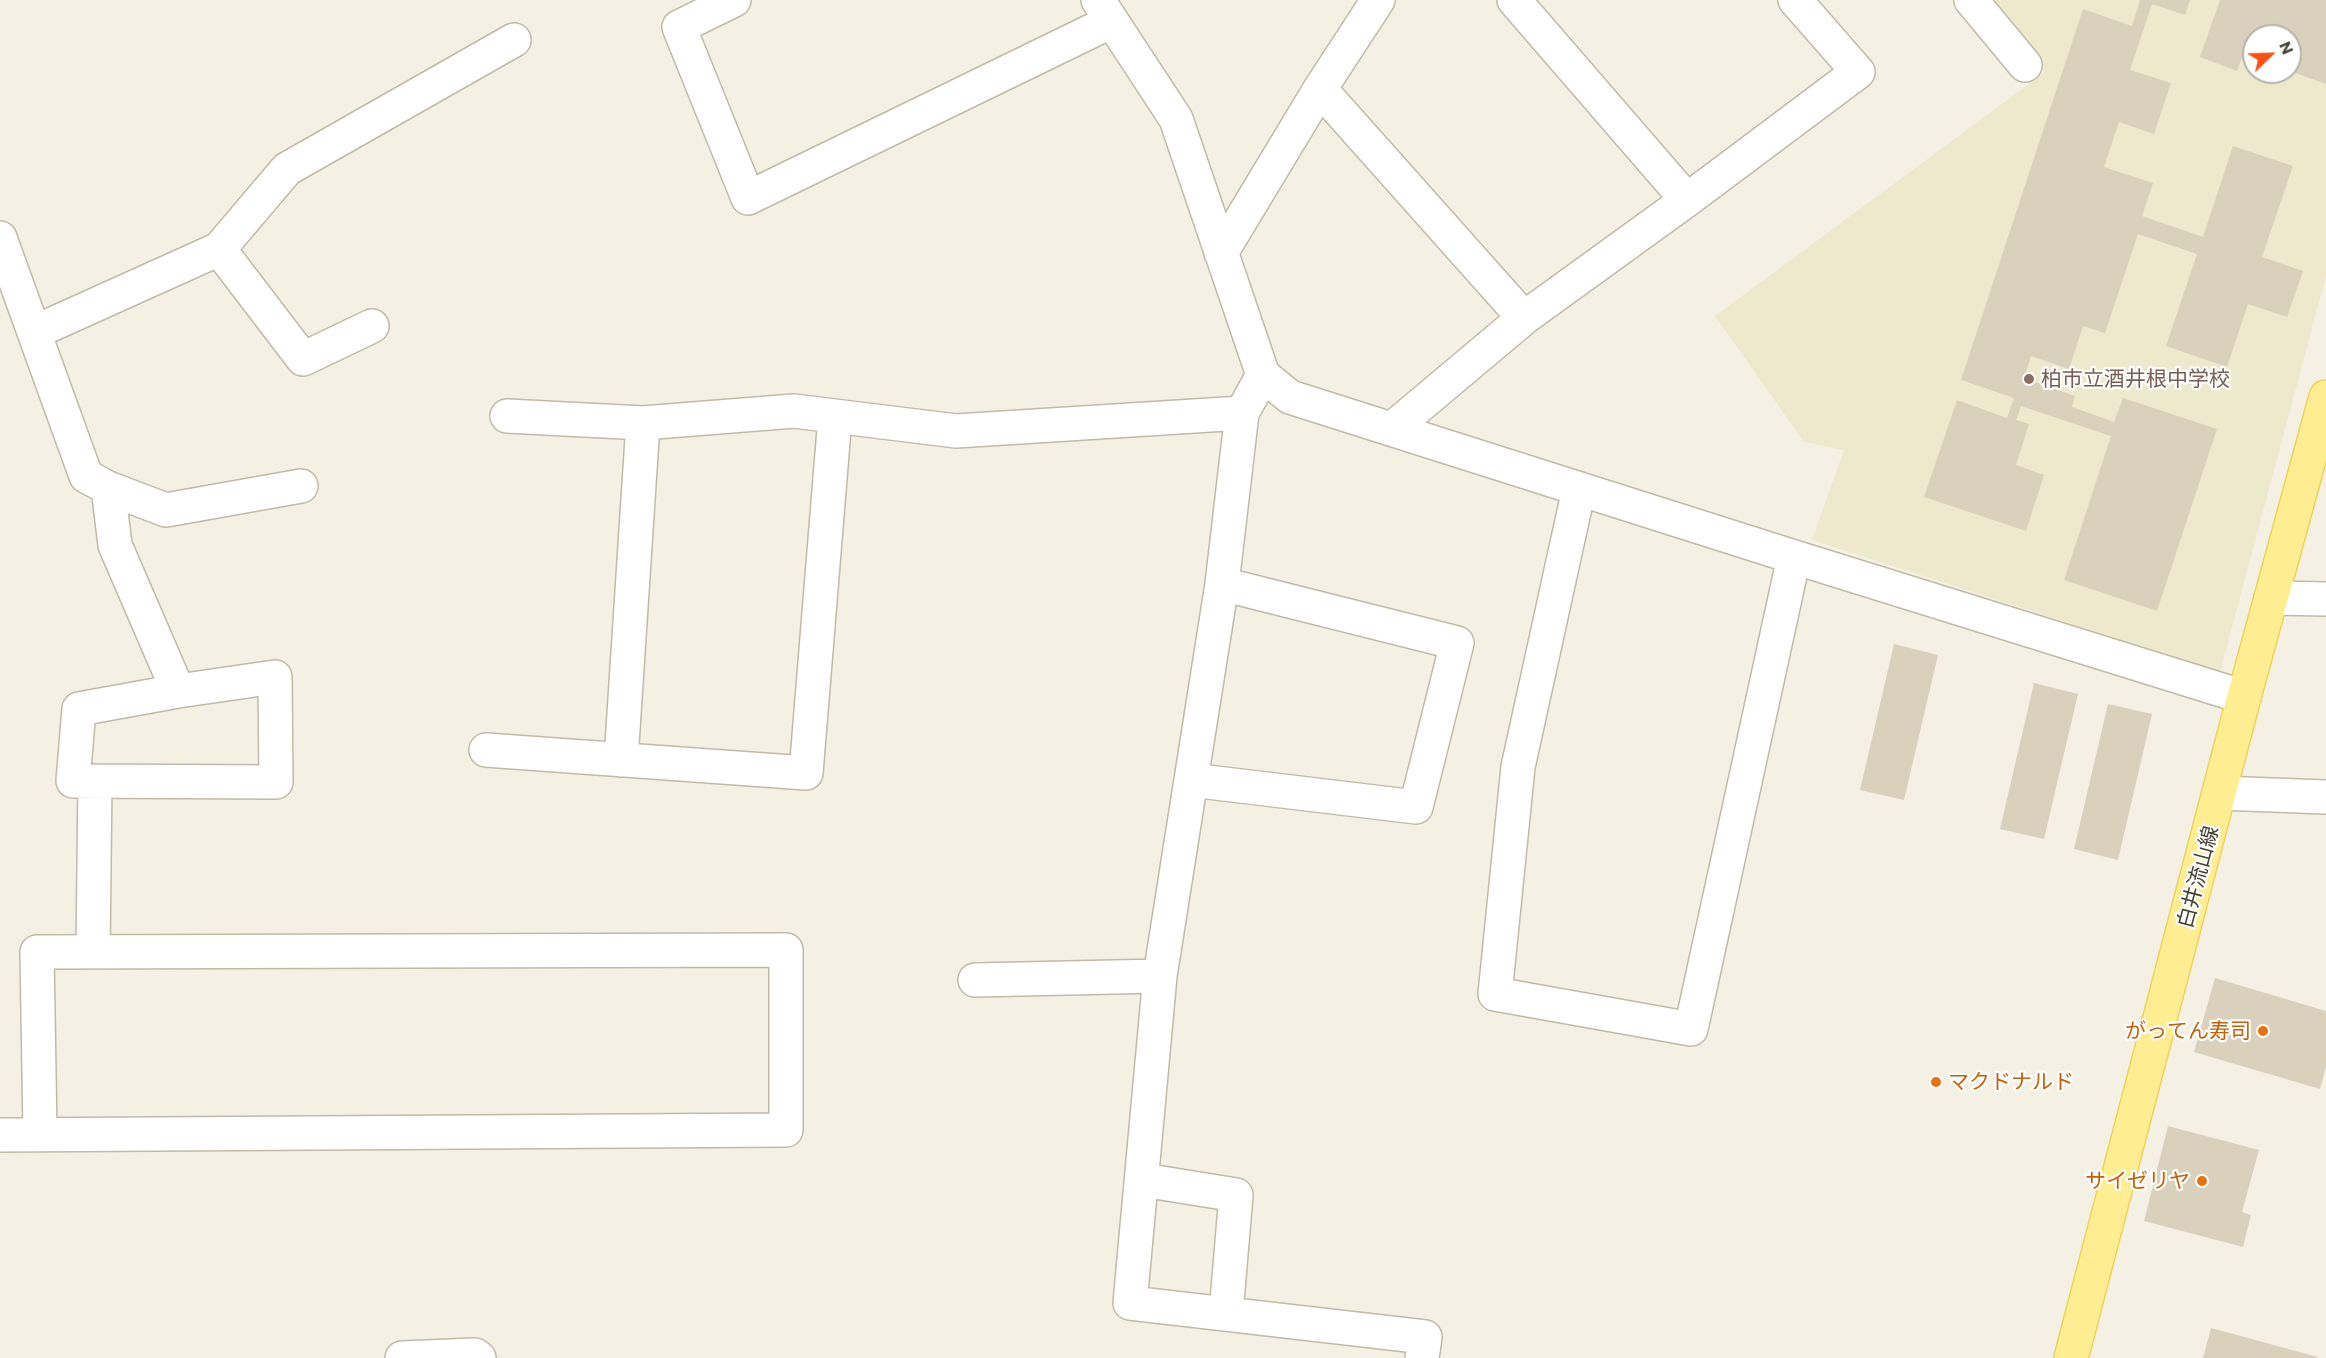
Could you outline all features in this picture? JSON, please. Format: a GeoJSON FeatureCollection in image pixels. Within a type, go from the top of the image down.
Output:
{"type":"FeatureCollection","features":[{"type":"Feature","properties":{"kind":"main road","name":"白井流山線"},"geometry":{"type":"LineString","coordinates":[[2070,1358],[2244,697],[2326,397]]}},
{"type":"Feature","properties":{"kind":"street"},"geometry":{"type":"LineString","coordinates":[[734,0],[679,27],[748,198],[1105,11],[1176,118],[1263,375],[1290,397],[2244,697]]}},
{"type":"Feature","properties":{"kind":"street"},"geometry":{"type":"LineString","coordinates":[[1514,0],[1688,200]]}},
{"type":"Feature","properties":{"kind":"street"},"geometry":{"type":"LineString","coordinates":[[1393,428],[1524,318],[1688,200],[1858,72],[1795,0]]}},
{"type":"Feature","properties":{"kind":"street"},"geometry":{"type":"LineString","coordinates":[[1971,0],[2025,65]]}},
{"type":"Feature","properties":{"kind":"street"},"geometry":{"type":"LineString","coordinates":[[1221,253],[1320,88],[1377,1]]}},
{"type":"Feature","properties":{"kind":"street"},"geometry":{"type":"LineString","coordinates":[[34,332],[219,249],[287,169],[514,40]]}},
{"type":"Feature","properties":{"kind":"street"},"geometry":{"type":"LineString","coordinates":[[1320,88],[1524,318]]}},
{"type":"Feature","properties":{"kind":"street"},"geometry":{"type":"LineString","coordinates":[[0,238],[86,476],[108,488],[166,510],[301,486]]}},
{"type":"Feature","properties":{"kind":"street"},"geometry":{"type":"LineString","coordinates":[[219,249],[303,359],[372,326]]}},
{"type":"Feature","properties":{"kind":"street"},"geometry":{"type":"LineString","coordinates":[[1263,375],[1242,413],[1222,584],[1160,976],[1131,1303],[1425,1337],[1422,1358]]}},
{"type":"Feature","properties":{"kind":"street"},"geometry":{"type":"LineString","coordinates":[[507,416],[643,423],[794,411],[956,431],[1242,413]]}},
{"type":"Feature","properties":{"kind":"street"},"geometry":{"type":"LineString","coordinates":[[486,750],[806,773],[835,417]]}},
{"type":"Feature","properties":{"kind":"street"},"geometry":{"type":"LineString","coordinates":[[621,760],[643,423]]}},
{"type":"Feature","properties":{"kind":"street"},"geometry":{"type":"LineString","coordinates":[[108,488],[115,545],[178,692]]}},
{"type":"Feature","properties":{"kind":"street"},"geometry":{"type":"LineString","coordinates":[[1579,489],[1518,767],[1495,994],[1691,1029],[1794,557]]}},
{"type":"Feature","properties":{"kind":"street"},"geometry":{"type":"LineString","coordinates":[[1191,780],[1416,807],[1457,643],[1222,584]]}},
{"type":"Feature","properties":{"kind":"street"},"geometry":{"type":"LineString","coordinates":[[2271,598],[2326,599]]}},
{"type":"Feature","properties":{"kind":"street"},"geometry":{"type":"LineString","coordinates":[[275,677],[276,782],[95,781],[73,781],[79,709],[275,677]]}},
{"type":"Feature","properties":{"kind":"street"},"geometry":{"type":"LineString","coordinates":[[93,952],[95,781]]}},
{"type":"Feature","properties":{"kind":"street"},"geometry":{"type":"LineString","coordinates":[[2220,793],[2326,797]]}},
{"type":"Feature","properties":{"kind":"street"},"geometry":{"type":"LineString","coordinates":[[0,1135],[786,1130],[786,950],[37,952],[40,1133]]}},
{"type":"Feature","properties":{"kind":"street"},"geometry":{"type":"LineString","coordinates":[[975,980],[1160,976]]}},
{"type":"Feature","properties":{"kind":"street"},"geometry":{"type":"LineString","coordinates":[[1143,1180],[1236,1195],[1226,1313]]}},
{"type":"Feature","properties":{"kind":"street"},"geometry":{"type":"LineString","coordinates":[[402,1358],[475,1355],[479,1358]]}},
{"type":"Feature","properties":{"kind":"shaded area","name":"柏市立酒井根中学校"},"geometry":{"type":"Polygon","coordinates":[[[1988,0],[2326,0],[2326,276],[2220,672],[1812,540],[1844,450],[1804,442],[1715,316],[2045,72],[1988,0]]]}},
{"type":"Feature","properties":{"kind":"building"},"geometry":{"type":"Polygon","coordinates":[[[2140,0],[2190,0],[2185,15],[2152,4],[2130,70],[2171,83],[2154,134],[2119,122],[2104,167],[2153,183],[2142,216],[2203,237],[2233,146],[2293,166],[2262,257],[2303,271],[2287,317],[2248,304],[2227,367],[2166,346],[2197,254],[2138,234],[2105,333],[2083,326],[2069,369],[2031,356],[2024,378],[2075,396],[2072,407],[2114,422],[2123,398],[2217,429],[2157,611],[2064,580],[2111,436],[2021,406],[2016,420],[2029,424],[2016,465],[2044,475],[2026,531],[1924,497],[1957,400],[2007,418],[2014,398],[1961,380],[2083,9],[2132,26],[2140,0]]]}},
{"type":"Feature","properties":{"kind":"building"},"geometry":{"type":"Polygon","coordinates":[[[2220,0],[2326,0],[2326,84],[2302,75],[2302,24],[2242,24],[2242,57],[2237,71],[2200,57],[2220,0]]]}},
{"type":"Feature","properties":{"kind":"building"},"geometry":{"type":"Polygon","coordinates":[[[1894,644],[1938,655],[1904,800],[1860,790],[1894,644]]]}},
{"type":"Feature","properties":{"kind":"building"},"geometry":{"type":"Polygon","coordinates":[[[2034,683],[2078,694],[2044,839],[2000,829],[2034,683]]]}},
{"type":"Feature","properties":{"kind":"building"},"geometry":{"type":"Polygon","coordinates":[[[2108,704],[2152,714],[2118,860],[2074,849],[2108,704]]]}},
{"type":"Feature","properties":{"kind":"building","name":"がってん寿司"},"geometry":{"type":"Polygon","coordinates":[[[2215,978],[2326,1011],[2326,1067],[2320,1089],[2194,1052],[2215,978]]]}},
{"type":"Feature","properties":{"kind":"building","name":"サイゼリヤ"},"geometry":{"type":"Polygon","coordinates":[[[2168,1126],[2259,1150],[2242,1212],[2251,1215],[2243,1247],[2144,1221],[2168,1126]]]}},
{"type":"Feature","properties":{"kind":"building"},"geometry":{"type":"Polygon","coordinates":[[[2211,1328],[2318,1357],[2203,1358],[2211,1328]]]}},
{"type":"Feature","properties":{"kind":"place","name":"柏市立酒井根中学校"},"geometry":{"type":"Point","coordinates":[2029,379]}},
{"type":"Feature","properties":{"kind":"place","name":"がってん寿司"},"geometry":{"type":"Point","coordinates":[2263,1031]}},
{"type":"Feature","properties":{"kind":"place","name":"マクドナルド"},"geometry":{"type":"Point","coordinates":[1936,1082]}},
{"type":"Feature","properties":{"kind":"place","name":"サイゼリヤ"},"geometry":{"type":"Point","coordinates":[2202,1181]}}]}
